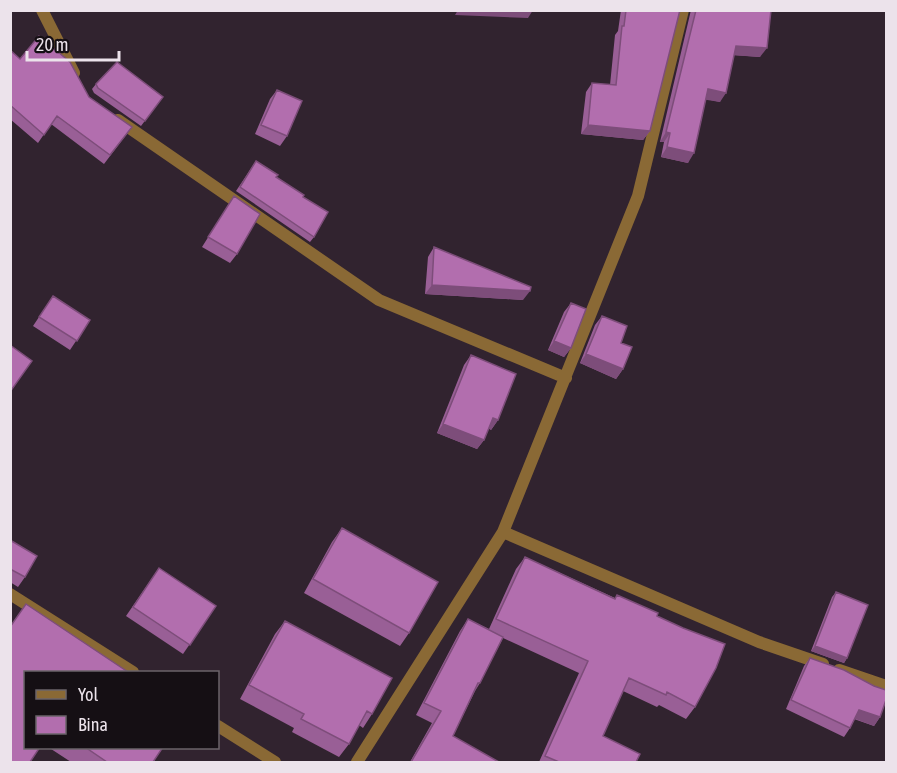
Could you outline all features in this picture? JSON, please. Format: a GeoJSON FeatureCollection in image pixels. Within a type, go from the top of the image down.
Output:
{"type":"FeatureCollection","features":[{"type":"Feature","properties":{"kind":"street"},"geometry":{"type":"LineString","coordinates":[[42,10],[78,80]]}},
{"type":"Feature","properties":{"kind":"street"},"geometry":{"type":"LineString","coordinates":[[357,762],[502,532],[638,196],[683,10]]}},
{"type":"Feature","properties":{"kind":"street"},"geometry":{"type":"LineString","coordinates":[[107,112],[380,300],[566,378]]}},
{"type":"Feature","properties":{"kind":"street"},"geometry":{"type":"LineString","coordinates":[[502,532],[759,642],[886,686]]}},
{"type":"Feature","properties":{"kind":"street"},"geometry":{"type":"LineString","coordinates":[[10,594],[132,671]]}},
{"type":"Feature","properties":{"kind":"street"},"geometry":{"type":"LineString","coordinates":[[219,727],[275,762]]}},
{"type":"Feature","properties":{"kind":"building"},"geometry":{"type":"Polygon","coordinates":[[[626,10],[680,10],[650,131],[588,125],[592,83],[616,85],[622,26],[624,26],[626,10]]]}},
{"type":"Feature","properties":{"kind":"building"},"geometry":{"type":"Polygon","coordinates":[[[696,10],[771,10],[767,48],[736,46],[726,93],[708,89],[694,153],[667,147],[670,133],[666,132],[696,10]]]}},
{"type":"Feature","properties":{"kind":"building"},"geometry":{"type":"Polygon","coordinates":[[[39,36],[70,62],[89,97],[132,127],[110,155],[57,116],[44,135],[10,105],[10,50],[20,59],[39,36]]]}},
{"type":"Feature","properties":{"kind":"building"},"geometry":{"type":"Polygon","coordinates":[[[117,62],[163,97],[145,121],[98,88],[96,84],[117,62]]]}},
{"type":"Feature","properties":{"kind":"building"},"geometry":{"type":"Polygon","coordinates":[[[277,90],[302,101],[287,136],[261,125],[277,90]]]}},
{"type":"Feature","properties":{"kind":"building"},"geometry":{"type":"Polygon","coordinates":[[[256,161],[278,175],[276,177],[304,195],[303,197],[328,212],[314,237],[240,187],[256,161]]]}},
{"type":"Feature","properties":{"kind":"building"},"geometry":{"type":"Polygon","coordinates":[[[234,196],[260,214],[237,254],[208,237],[234,196]]]}},
{"type":"Feature","properties":{"kind":"building"},"geometry":{"type":"Polygon","coordinates":[[[434,247],[531,287],[530,291],[432,285],[434,247]]]}},
{"type":"Feature","properties":{"kind":"building"},"geometry":{"type":"Polygon","coordinates":[[[53,296],[90,320],[77,341],[39,317],[53,296]]]}},
{"type":"Feature","properties":{"kind":"building"},"geometry":{"type":"Polygon","coordinates":[[[571,303],[586,309],[571,348],[554,341],[571,303]]]}},
{"type":"Feature","properties":{"kind":"building"},"geometry":{"type":"Polygon","coordinates":[[[602,316],[627,326],[621,343],[632,347],[623,369],[586,354],[602,316]]]}},
{"type":"Feature","properties":{"kind":"building"},"geometry":{"type":"Polygon","coordinates":[[[10,345],[32,361],[10,392],[10,345]]]}},
{"type":"Feature","properties":{"kind":"building"},"geometry":{"type":"Polygon","coordinates":[[[471,355],[516,374],[498,420],[493,418],[484,440],[443,424],[471,355]]]}},
{"type":"Feature","properties":{"kind":"building"},"geometry":{"type":"Polygon","coordinates":[[[342,528],[438,582],[409,633],[313,579],[342,528]]]}},
{"type":"Feature","properties":{"kind":"building"},"geometry":{"type":"Polygon","coordinates":[[[10,540],[37,556],[25,577],[10,569],[10,540]]]}},
{"type":"Feature","properties":{"kind":"building"},"geometry":{"type":"Polygon","coordinates":[[[525,557],[615,599],[617,595],[658,613],[657,616],[683,628],[725,644],[716,668],[695,707],[667,692],[666,695],[629,678],[603,736],[640,754],[636,762],[559,762],[545,756],[588,661],[496,619],[525,557]]]}},
{"type":"Feature","properties":{"kind":"building"},"geometry":{"type":"Polygon","coordinates":[[[159,568],[216,606],[190,645],[133,607],[159,568]]]}},
{"type":"Feature","properties":{"kind":"building"},"geometry":{"type":"Polygon","coordinates":[[[836,592],[868,605],[847,658],[815,646],[836,592]]]}},
{"type":"Feature","properties":{"kind":"building"},"geometry":{"type":"Polygon","coordinates":[[[26,604],[126,671],[24,671],[24,749],[39,749],[30,762],[10,762],[10,627],[26,604]]]}},
{"type":"Feature","properties":{"kind":"building"},"geometry":{"type":"Polygon","coordinates":[[[468,619],[503,637],[453,736],[499,762],[411,762],[441,711],[424,703],[468,619]]]}},
{"type":"Feature","properties":{"kind":"building"},"geometry":{"type":"Polygon","coordinates":[[[285,621],[392,678],[372,714],[367,711],[349,744],[301,719],[304,714],[249,685],[285,621]]]}},
{"type":"Feature","properties":{"kind":"building"},"geometry":{"type":"Polygon","coordinates":[[[810,658],[844,670],[886,690],[886,700],[880,717],[859,710],[850,728],[791,700],[810,658]]]}},
{"type":"Feature","properties":{"kind":"building"},"geometry":{"type":"Polygon","coordinates":[[[88,749],[162,749],[153,762],[107,762],[88,749]]]}}]}
